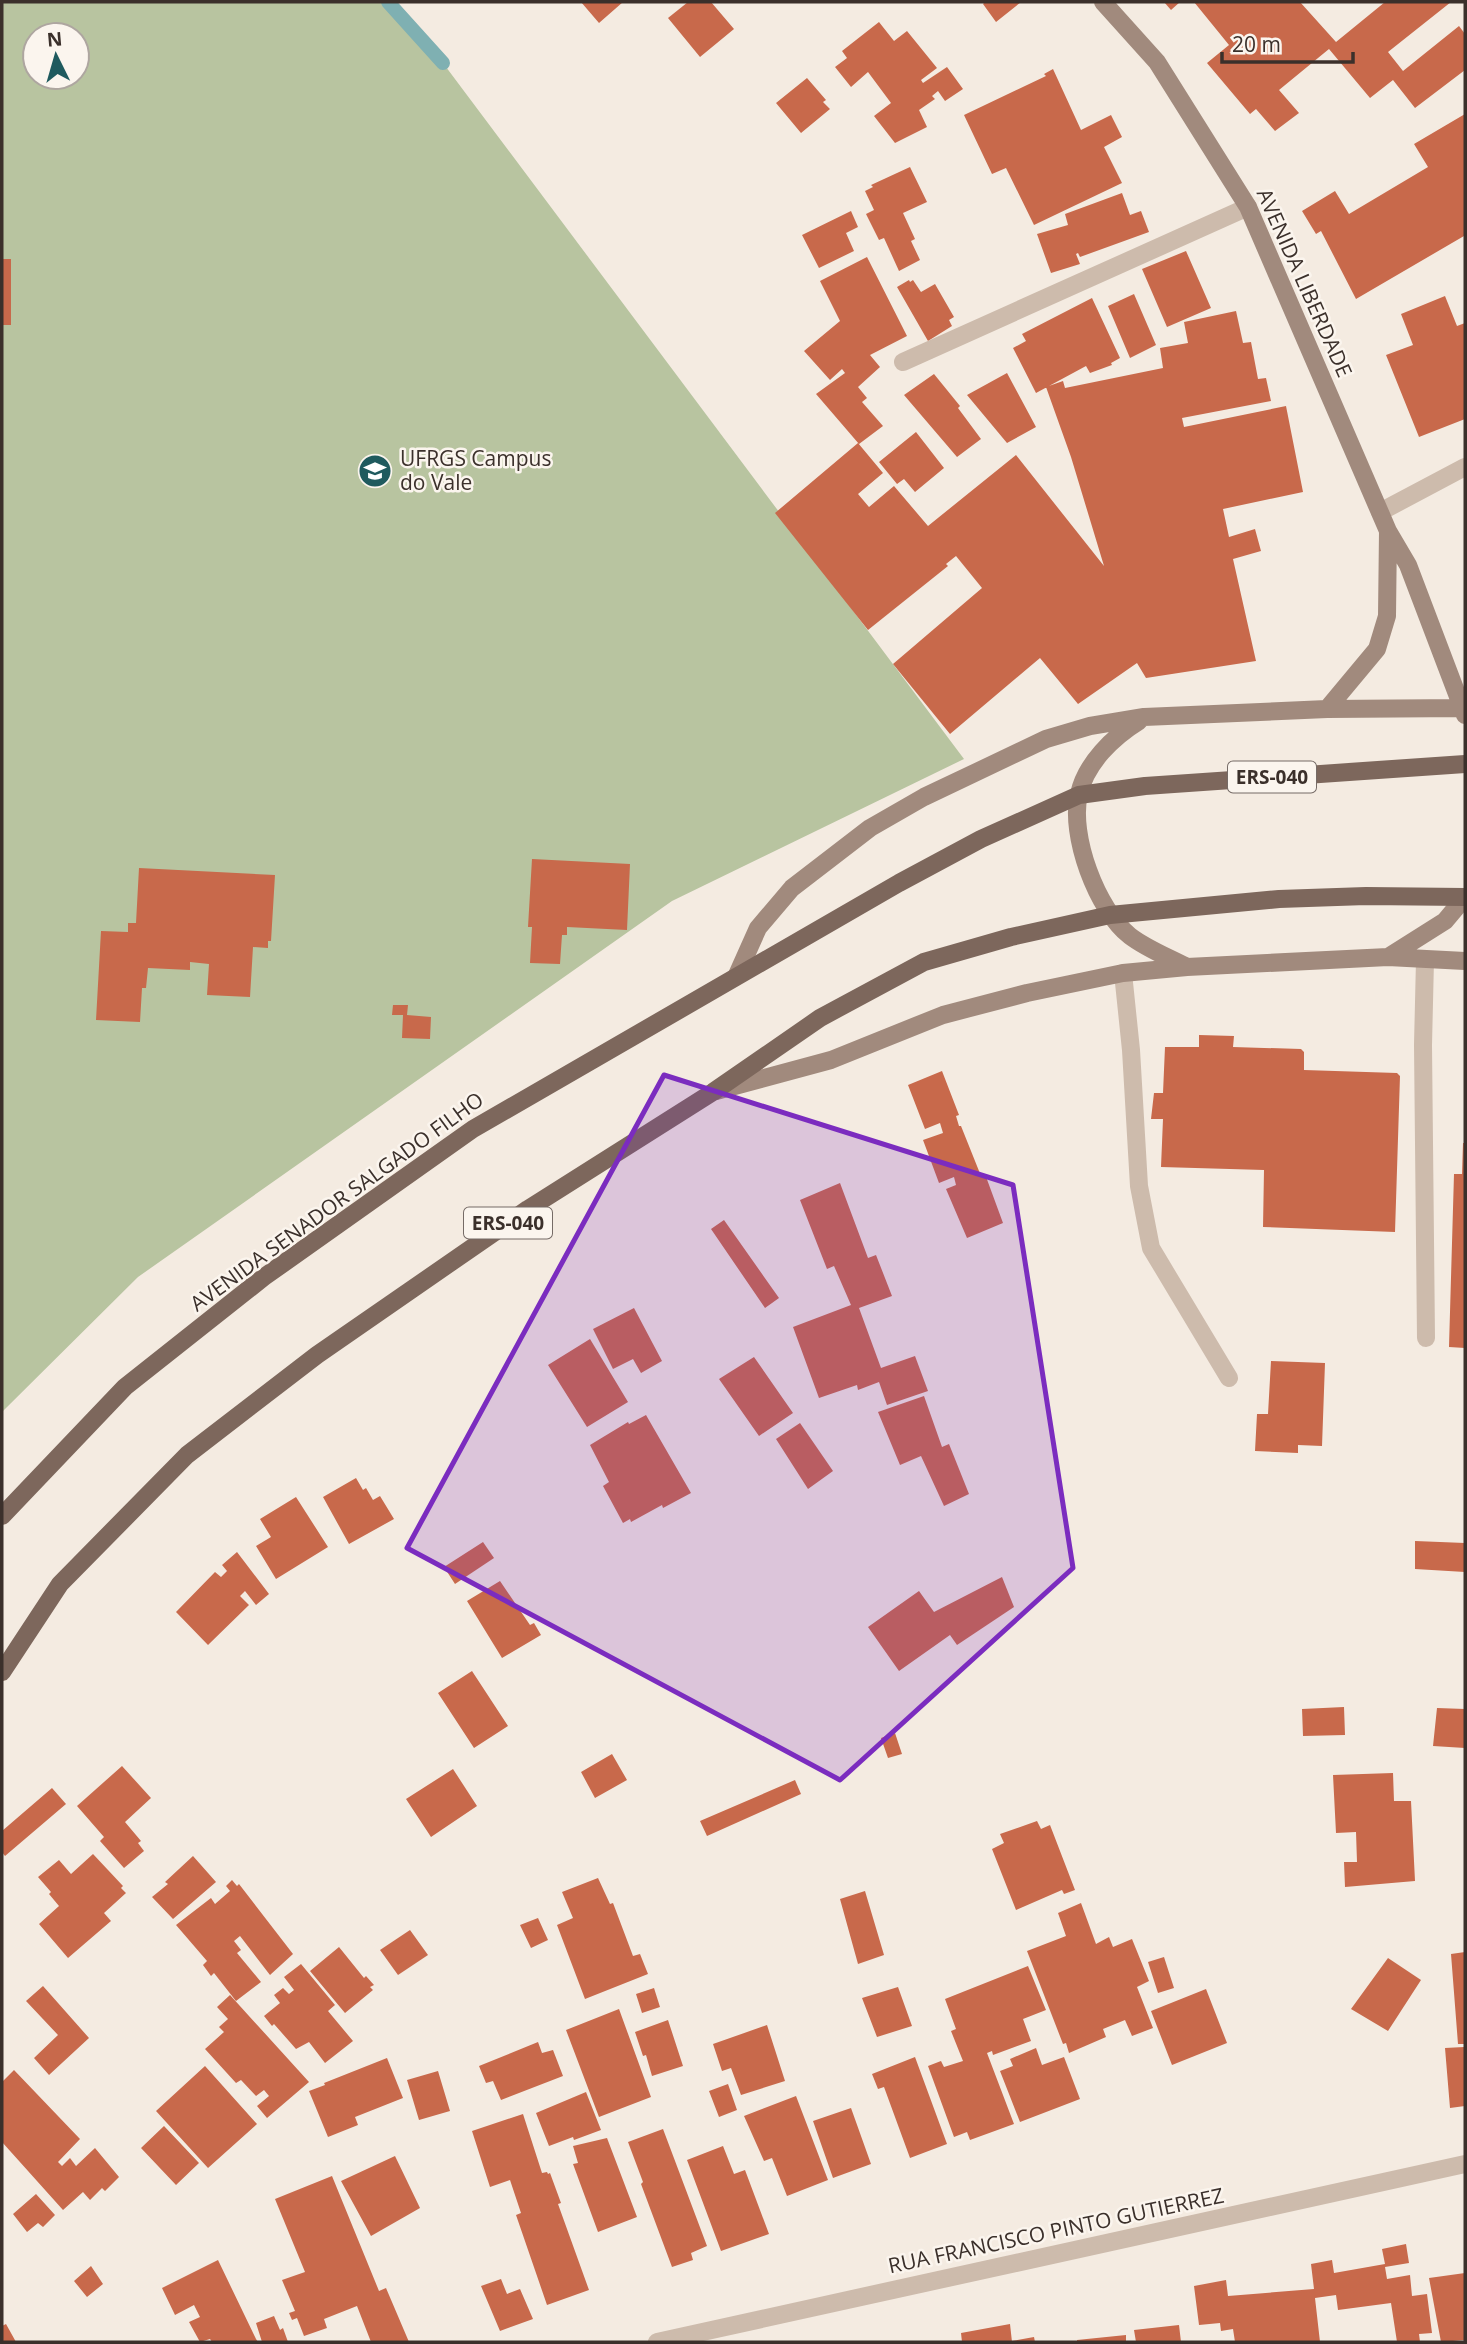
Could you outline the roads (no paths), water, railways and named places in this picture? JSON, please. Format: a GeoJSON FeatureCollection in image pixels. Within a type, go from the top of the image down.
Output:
{"type":"FeatureCollection","features":[{"type":"Feature","properties":{"kind":"main road","name":"AVENIDA LIBERDADE"},"geometry":{"type":"LineString","coordinates":[[1103,2],[1157,62],[1248,206],[1388,531],[1408,565],[1465,710]]}},
{"type":"Feature","properties":{"kind":"main road","name":"AVENIDA LIBERDADE"},"geometry":{"type":"LineString","coordinates":[[1327,709],[1377,649],[1387,616],[1388,531]]}},
{"type":"Feature","properties":{"kind":"main road"},"geometry":{"type":"LineString","coordinates":[[737,975],[758,928],[792,888],[870,828],[924,797],[1046,739],[1090,726],[1144,717],[1327,709],[1465,710]]}},
{"type":"Feature","properties":{"kind":"main road"},"geometry":{"type":"LineString","coordinates":[[1144,717],[1121,732],[1098,756],[1087,773],[1079,795],[1078,817],[1082,852],[1092,881],[1110,915],[1129,936],[1187,967]]}},
{"type":"Feature","properties":{"kind":"main road","name":"AVENIDA SENADOR SALGADO FILHO"},"geometry":{"type":"LineString","coordinates":[[2,1516],[125,1387],[264,1277],[473,1129],[737,975],[958,852],[1079,795],[1145,786],[1465,764]]}},
{"type":"Feature","properties":{"kind":"main road"},"geometry":{"type":"LineString","coordinates":[[1388,957],[1445,921],[1465,897]]}},
{"type":"Feature","properties":{"kind":"main road","name":"ERS-040"},"geometry":{"type":"LineString","coordinates":[[2,1672],[61,1584],[187,1455],[317,1355],[528,1209],[713,1092],[820,1018],[924,962],[1011,937],[1110,915],[1279,899],[1465,897]]}},
{"type":"Feature","properties":{"kind":"main road"},"geometry":{"type":"LineString","coordinates":[[713,1092],[831,1060],[943,1015],[1027,993],[1123,973],[1187,967],[1388,957],[1465,961]]}},
{"type":"Feature","properties":{"kind":"street"},"geometry":{"type":"LineString","coordinates":[[903,362],[1248,206]]}},
{"type":"Feature","properties":{"kind":"street"},"geometry":{"type":"LineString","coordinates":[[1380,512],[1465,467]]}},
{"type":"Feature","properties":{"kind":"street"},"geometry":{"type":"LineString","coordinates":[[1425,960],[1423,1045],[1426,1338]]}},
{"type":"Feature","properties":{"kind":"street"},"geometry":{"type":"LineString","coordinates":[[1123,973],[1131,1050],[1139,1186],[1151,1248],[1229,1378]]}},
{"type":"Feature","properties":{"kind":"street","name":"RUA FRANCISCO PINTO GUTIERREZ"},"geometry":{"type":"LineString","coordinates":[[657,2342],[1465,2164]]}},
{"type":"Feature","properties":{"kind":"waterway"},"geometry":{"type":"LineString","coordinates":[[388,2],[443,63]]}},
{"type":"Feature","properties":{"kind":"place","name":"UFRGS Campus do Vale"},"geometry":{"type":"Point","coordinates":[375,471]}}]}
